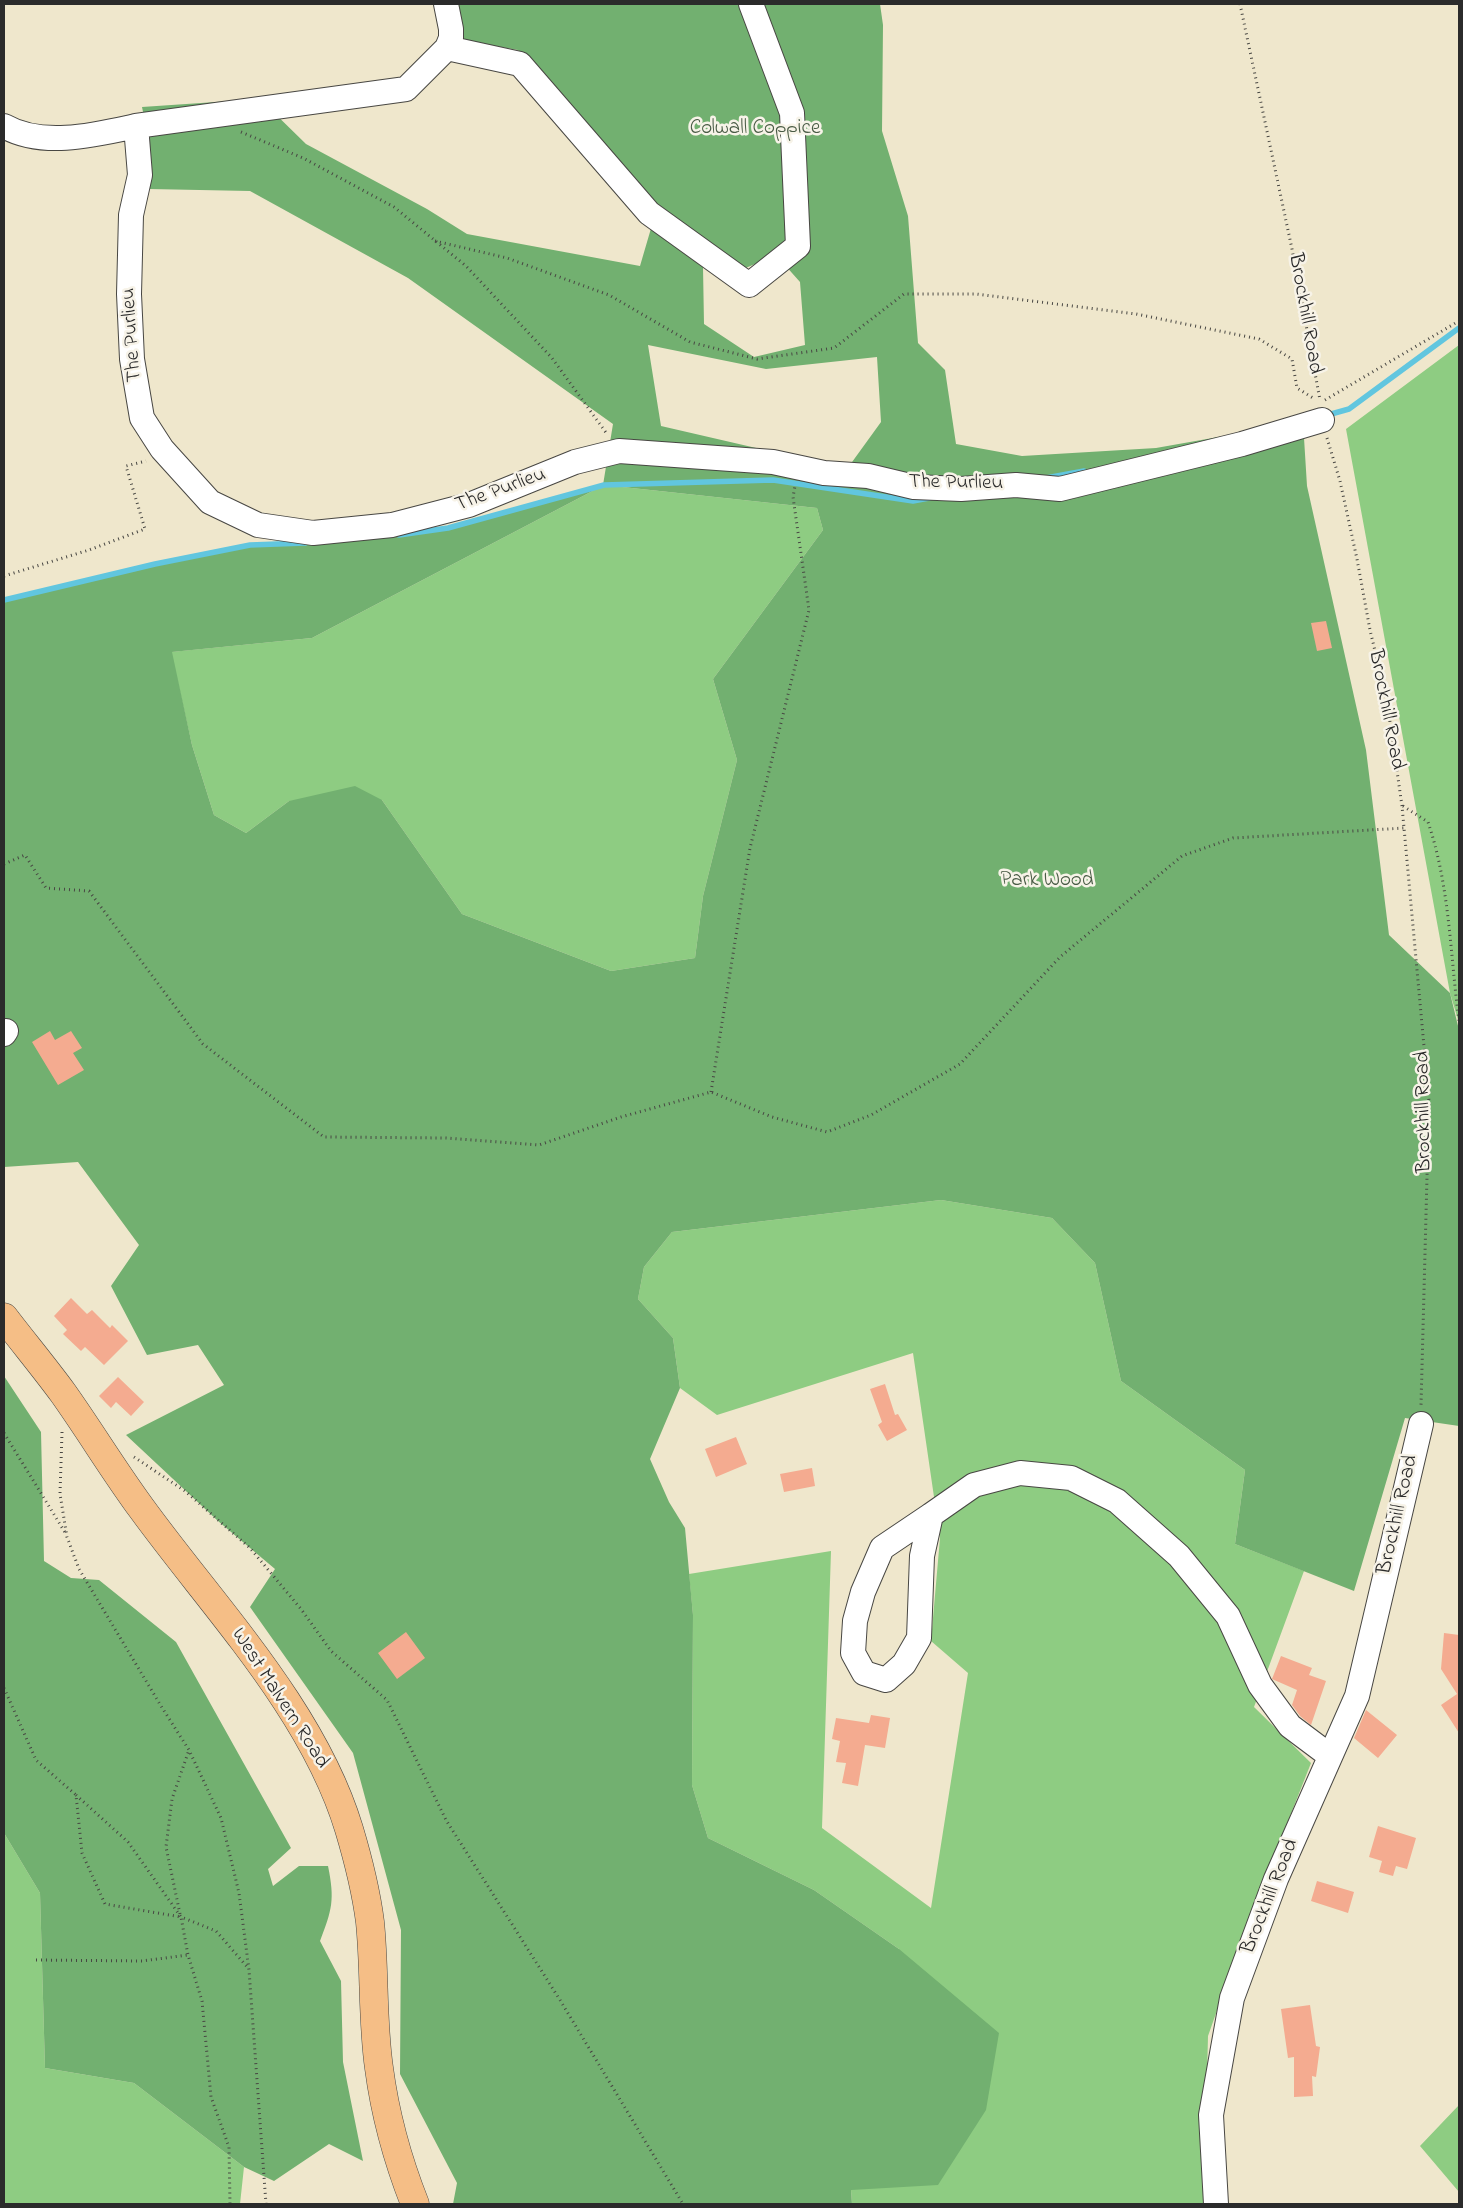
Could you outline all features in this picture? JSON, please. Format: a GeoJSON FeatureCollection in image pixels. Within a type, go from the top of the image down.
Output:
{"type":"FeatureCollection","features":[{"type":"Feature","properties":{"kind":"main road","name":"West Malvern Road"},"geometry":{"type":"LineString","coordinates":[[4,1317],[63,1393],[142,1509],[242,1640],[303,1728],[340,1800],[361,1874],[370,1921],[379,2068],[390,2123],[405,2181],[415,2204]]}},
{"type":"Feature","properties":{"kind":"street"},"geometry":{"type":"LineString","coordinates":[[4,126],[17,134],[58,138],[100,134],[136,126],[406,89],[447,48],[451,38],[451,29],[446,4]]}},
{"type":"Feature","properties":{"kind":"street"},"geometry":{"type":"LineString","coordinates":[[447,48],[520,64],[649,213],[749,284],[798,246],[792,112],[751,4]]}},
{"type":"Feature","properties":{"kind":"street","name":"The Purlieu"},"geometry":{"type":"LineString","coordinates":[[136,126],[140,175],[131,215],[129,294],[132,359],[142,418],[169,457],[210,502],[258,525],[313,533],[392,525],[469,505],[575,462],[619,450],[773,462],[824,474],[868,476],[914,487],[961,489],[1016,485],[1060,489],[1242,444],[1321,412]]}},
{"type":"Feature","properties":{"kind":"street","name":"Brockhill Road"},"geometry":{"type":"LineString","coordinates":[[1216,2204],[1211,2115],[1232,1998],[1276,1879],[1357,1696],[1421,1424]]}},
{"type":"Feature","properties":{"kind":"street"},"geometry":{"type":"LineString","coordinates":[[931,1515],[922,1556],[919,1638],[904,1664],[886,1680],[864,1673],[853,1653],[855,1621],[863,1592],[882,1548],[974,1485],[1020,1473],[1072,1478],[1117,1501],[1179,1556],[1228,1616],[1260,1684],[1290,1726],[1330,1756]]}},
{"type":"Feature","properties":{"kind":"path","name":"Brockhill Road"},"geometry":{"type":"LineString","coordinates":[[1240,4],[1292,249],[1321,412],[1340,482],[1370,630],[1387,701],[1402,806],[1429,1101],[1421,1424]]}},
{"type":"Feature","properties":{"kind":"path"},"geometry":{"type":"LineString","coordinates":[[237,131],[303,158],[394,207],[466,266],[552,358],[619,450]]}},
{"type":"Feature","properties":{"kind":"path"},"geometry":{"type":"LineString","coordinates":[[435,241],[526,264],[609,295],[690,342],[757,359],[834,348],[904,294],[976,294],[1136,314],[1259,339],[1292,359],[1297,388],[1313,398]]}},
{"type":"Feature","properties":{"kind":"path"},"geometry":{"type":"LineString","coordinates":[[1321,412],[1459,321]]}},
{"type":"Feature","properties":{"kind":"path"},"geometry":{"type":"LineString","coordinates":[[4,576],[90,550],[145,529],[126,466],[169,457]]}},
{"type":"Feature","properties":{"kind":"path"},"geometry":{"type":"LineString","coordinates":[[711,1092],[750,848],[809,610],[793,497],[797,468]]}},
{"type":"Feature","properties":{"kind":"path"},"geometry":{"type":"LineString","coordinates":[[1402,806],[1428,822],[1437,849],[1450,930],[1459,1021]]}},
{"type":"Feature","properties":{"kind":"path"},"geometry":{"type":"LineString","coordinates":[[4,864],[25,855],[46,888],[89,891],[203,1044],[324,1137],[446,1138],[539,1146],[621,1117],[711,1092],[772,1117],[827,1132],[871,1115],[960,1064],[1060,958],[1182,856],[1233,838],[1404,828]]}},
{"type":"Feature","properties":{"kind":"path"},"geometry":{"type":"LineString","coordinates":[[62,1430],[60,1494],[67,1537],[79,1570],[189,1750],[221,1818],[239,1893],[249,1970],[266,2204]]}},
{"type":"Feature","properties":{"kind":"path"},"geometry":{"type":"LineString","coordinates":[[4,1433],[67,1537]]}},
{"type":"Feature","properties":{"kind":"path"},"geometry":{"type":"LineString","coordinates":[[133,1457],[185,1491],[250,1548],[301,1609],[331,1651],[386,1700],[446,1820],[560,2000],[683,2204]]}},
{"type":"Feature","properties":{"kind":"path"},"geometry":{"type":"LineString","coordinates":[[4,1688],[36,1760],[128,1842],[181,1917]]}},
{"type":"Feature","properties":{"kind":"path"},"geometry":{"type":"LineString","coordinates":[[189,1750],[172,1799],[166,1847],[188,1955],[202,2001],[211,2098],[229,2147],[230,2204]]}},
{"type":"Feature","properties":{"kind":"path"},"geometry":{"type":"LineString","coordinates":[[76,1795],[82,1853],[105,1904],[181,1917],[216,1931],[249,1970]]}},
{"type":"Feature","properties":{"kind":"path"},"geometry":{"type":"LineString","coordinates":[[36,1960],[142,1961],[188,1955]]}},
{"type":"Feature","properties":{"kind":"green space","name":"Park Wood"},"geometry":{"type":"Polygon","coordinates":[[[451,4],[880,4],[883,25],[882,131],[908,216],[918,343],[945,370],[956,444],[1022,456],[1156,448],[1303,422],[1307,486],[1366,750],[1389,935],[1450,993],[1459,1030],[1459,1426],[1405,1418],[1354,1591],[1235,1544],[1245,1470],[1121,1381],[1095,1263],[1052,1218],[941,1200],[672,1232],[644,1267],[638,1299],[673,1338],[680,1388],[650,1459],[669,1502],[685,1528],[693,1615],[692,1785],[708,1838],[814,1890],[899,1949],[999,2033],[986,2110],[938,2185],[851,2190],[852,2204],[453,2204],[457,2183],[400,2074],[401,1930],[353,1753],[250,1607],[275,1569],[218,1521],[126,1435],[224,1385],[198,1345],[147,1355],[111,1286],[139,1245],[78,1162],[4,1167],[4,600],[155,564],[250,545],[354,540],[448,528],[603,485],[613,424],[408,278],[250,191],[149,189],[148,136],[142,107],[260,99],[306,144],[427,209],[467,234],[640,266],[652,225],[646,194],[518,50],[454,39],[451,4]],[[776,255],[741,270],[703,267],[704,324],[754,357],[805,345],[800,282],[776,255]],[[648,345],[661,426],[847,469],[881,422],[877,357],[766,369],[648,345]],[[604,485],[312,638],[172,652],[192,745],[214,815],[246,833],[289,801],[355,786],[382,800],[462,914],[611,971],[695,958],[703,896],[737,760],[713,679],[823,530],[817,508],[604,485]]]}},
{"type":"Feature","properties":{"kind":"green space"},"geometry":{"type":"Polygon","coordinates":[[[1459,345],[1459,1023],[1450,993],[1346,429],[1459,345]]]}},
{"type":"Feature","properties":{"kind":"green space"},"geometry":{"type":"Polygon","coordinates":[[[604,485],[817,508],[823,530],[713,679],[737,760],[703,896],[695,958],[611,971],[462,914],[382,800],[289,801],[246,833],[214,815],[192,745],[171,652],[312,638],[604,485]]]}},
{"type":"Feature","properties":{"kind":"green space"},"geometry":{"type":"Polygon","coordinates":[[[941,1200],[1052,1218],[1095,1263],[1121,1381],[1245,1470],[1235,1544],[1304,1571],[1254,1707],[1311,1763],[1247,1925],[1208,2036],[1205,2158],[1210,2204],[852,2204],[851,2190],[899,1949],[814,1890],[708,1838],[692,1785],[693,1615],[689,1574],[831,1551],[822,1828],[931,1908],[968,1673],[931,1641],[940,1538],[913,1353],[717,1415],[680,1388],[673,1338],[638,1299],[644,1267],[672,1232],[941,1200]]]}},
{"type":"Feature","properties":{"kind":"green space"},"geometry":{"type":"Polygon","coordinates":[[[4,1376],[41,1432],[44,1561],[71,1578],[99,1580],[176,1642],[291,1848],[268,1869],[273,1886],[299,1866],[328,1866],[332,1896],[330,1913],[320,1941],[341,1981],[343,2062],[363,2161],[329,2144],[274,2181],[244,2167],[134,2083],[45,2068],[40,1893],[4,1833],[4,1376]]]}},
{"type":"Feature","properties":{"kind":"green space"},"geometry":{"type":"Polygon","coordinates":[[[4,1833],[40,1893],[45,2068],[134,2083],[244,2167],[240,2204],[4,2204],[4,1833]]]}},
{"type":"Feature","properties":{"kind":"green space"},"geometry":{"type":"Polygon","coordinates":[[[1459,2105],[1459,2192],[1420,2146],[1459,2105]]]}},
{"type":"Feature","properties":{"kind":"building"},"geometry":{"type":"Polygon","coordinates":[[[1326,621],[1332,648],[1317,651],[1311,623],[1326,621]]]}},
{"type":"Feature","properties":{"kind":"building"},"geometry":{"type":"Polygon","coordinates":[[[50,1031],[55,1040],[71,1031],[82,1048],[73,1053],[84,1070],[58,1085],[32,1042],[50,1031]]]}},
{"type":"Feature","properties":{"kind":"building"},"geometry":{"type":"Polygon","coordinates":[[[71,1298],[87,1314],[92,1310],[110,1328],[112,1325],[128,1341],[104,1365],[85,1347],[81,1351],[63,1334],[67,1330],[54,1316],[71,1298]]]}},
{"type":"Feature","properties":{"kind":"building"},"geometry":{"type":"Polygon","coordinates":[[[118,1377],[144,1402],[131,1416],[116,1402],[111,1408],[99,1396],[118,1377]]]}},
{"type":"Feature","properties":{"kind":"building"},"geometry":{"type":"Polygon","coordinates":[[[885,1384],[895,1415],[898,1414],[907,1430],[887,1441],[878,1425],[882,1422],[870,1389],[885,1384]]]}},
{"type":"Feature","properties":{"kind":"building"},"geometry":{"type":"Polygon","coordinates":[[[736,1437],[747,1464],[716,1477],[705,1449],[736,1437]]]}},
{"type":"Feature","properties":{"kind":"building"},"geometry":{"type":"Polygon","coordinates":[[[812,1468],[815,1486],[784,1492],[780,1474],[812,1468]]]}},
{"type":"Feature","properties":{"kind":"building"},"geometry":{"type":"Polygon","coordinates":[[[406,1632],[425,1658],[397,1679],[378,1653],[406,1632]]]}},
{"type":"Feature","properties":{"kind":"building"},"geometry":{"type":"Polygon","coordinates":[[[1444,1633],[1459,1635],[1459,1733],[1441,1705],[1457,1694],[1441,1669],[1444,1633]]]}},
{"type":"Feature","properties":{"kind":"building"},"geometry":{"type":"Polygon","coordinates":[[[1281,1656],[1312,1668],[1309,1675],[1326,1681],[1311,1725],[1300,1716],[1292,1705],[1297,1690],[1272,1679],[1281,1656]]]}},
{"type":"Feature","properties":{"kind":"building"},"geometry":{"type":"Polygon","coordinates":[[[1366,1710],[1397,1735],[1378,1758],[1354,1738],[1366,1710]]]}},
{"type":"Feature","properties":{"kind":"building"},"geometry":{"type":"Polygon","coordinates":[[[871,1715],[890,1718],[885,1748],[865,1745],[858,1786],[842,1783],[846,1763],[836,1762],[840,1741],[832,1739],[836,1718],[869,1723],[871,1715]]]}},
{"type":"Feature","properties":{"kind":"building"},"geometry":{"type":"Polygon","coordinates":[[[1378,1826],[1416,1838],[1407,1869],[1396,1866],[1393,1876],[1379,1872],[1382,1861],[1369,1857],[1378,1826]]]}},
{"type":"Feature","properties":{"kind":"building"},"geometry":{"type":"Polygon","coordinates":[[[1317,1881],[1354,1892],[1348,1913],[1311,1901],[1317,1881]]]}},
{"type":"Feature","properties":{"kind":"building"},"geometry":{"type":"Polygon","coordinates":[[[1310,2005],[1316,2046],[1320,2047],[1316,2077],[1312,2076],[1313,2096],[1294,2097],[1294,2057],[1288,2058],[1281,2009],[1310,2005]]]}},
{"type":"Feature","properties":{"kind":"waterway"},"geometry":{"type":"LineString","coordinates":[[1324,416],[1349,409],[1459,328]]}},
{"type":"Feature","properties":{"kind":"waterway"},"geometry":{"type":"LineString","coordinates":[[1046,478],[1084,471]]}},
{"type":"Feature","properties":{"kind":"waterway"},"geometry":{"type":"LineString","coordinates":[[399,535],[448,528],[604,485],[773,480],[913,501],[929,498]]}},
{"type":"Feature","properties":{"kind":"waterway"},"geometry":{"type":"LineString","coordinates":[[4,600],[155,564],[250,545],[305,543]]}},
{"type":"Feature","properties":{"kind":"park label","name":"Colwall Coppice"},"geometry":{"type":"Point","coordinates":[755,130]}}]}
